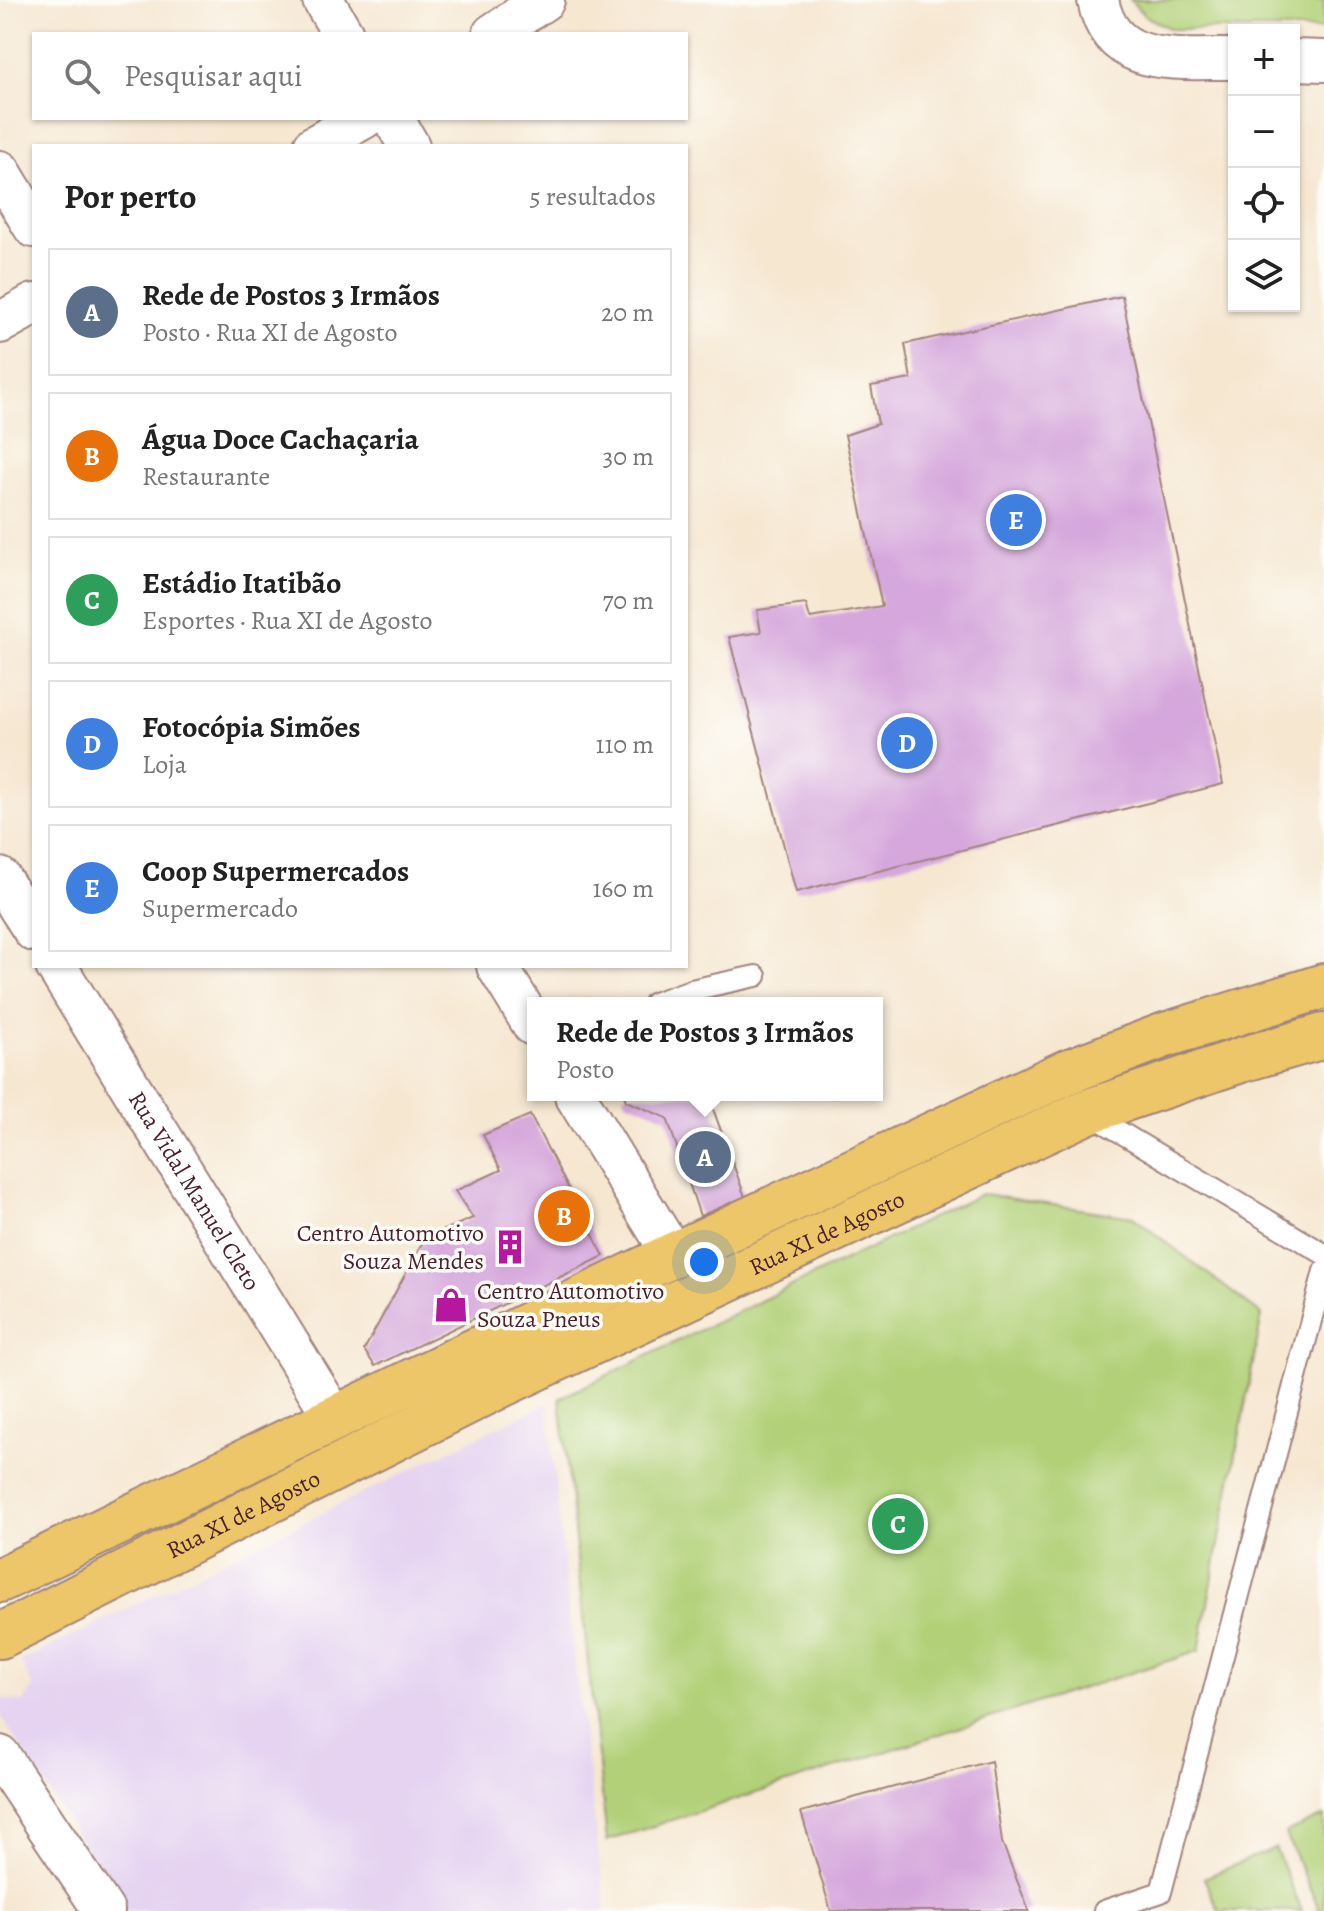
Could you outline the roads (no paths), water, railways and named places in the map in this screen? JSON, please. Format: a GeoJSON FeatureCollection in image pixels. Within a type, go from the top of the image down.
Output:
{"type":"FeatureCollection","features":[{"type":"Feature","properties":{"kind":"main road","name":"Rua XI de Agosto"},"geometry":{"type":"LineString","coordinates":[[0,1579],[673,1255],[1067,1072],[1165,1035],[1324,986]]}},
{"type":"Feature","properties":{"kind":"main road","name":"Rua XI de Agosto"},"geometry":{"type":"LineString","coordinates":[[0,1636],[503,1384],[1086,1112],[1324,1036]]}},
{"type":"Feature","properties":{"kind":"main road"},"geometry":{"type":"LineString","coordinates":[[583,1348],[657,1302],[849,1211],[856,1202],[861,1186],[857,1169]]}},
{"type":"Feature","properties":{"kind":"street"},"geometry":{"type":"LineString","coordinates":[[323,0],[342,32]]}},
{"type":"Feature","properties":{"kind":"street"},"geometry":{"type":"LineString","coordinates":[[496,32],[544,0]]}},
{"type":"Feature","properties":{"kind":"street"},"geometry":{"type":"LineString","coordinates":[[1098,0],[1109,33],[1129,48],[1150,57],[1228,59]]}},
{"type":"Feature","properties":{"kind":"street"},"geometry":{"type":"LineString","coordinates":[[1300,60],[1324,61]]}},
{"type":"Feature","properties":{"kind":"street"},"geometry":{"type":"LineString","coordinates":[[318,144],[360,120]]}},
{"type":"Feature","properties":{"kind":"street"},"geometry":{"type":"LineString","coordinates":[[394,120],[408,144]]}},
{"type":"Feature","properties":{"kind":"street"},"geometry":{"type":"LineString","coordinates":[[0,171],[32,224]]}},
{"type":"Feature","properties":{"kind":"street"},"geometry":{"type":"LineString","coordinates":[[0,323],[32,305]]}},
{"type":"Feature","properties":{"kind":"street"},"geometry":{"type":"LineString","coordinates":[[10,884],[32,927]]}},
{"type":"Feature","properties":{"kind":"street","name":"Rua Vidal Manuel Cleto"},"geometry":{"type":"LineString","coordinates":[[57,968],[334,1417]]}},
{"type":"Feature","properties":{"kind":"street"},"geometry":{"type":"LineString","coordinates":[[498,968],[527,1015]]}},
{"type":"Feature","properties":{"kind":"street"},"geometry":{"type":"LineString","coordinates":[[579,1101],[673,1255]]}},
{"type":"Feature","properties":{"kind":"street"},"geometry":{"type":"LineString","coordinates":[[0,1756],[104,1911]]}},
{"type":"Feature","properties":{"kind":"lane"},"geometry":{"type":"LineString","coordinates":[[671,997],[756,976]]}},
{"type":"Feature","properties":{"kind":"lane"},"geometry":{"type":"LineString","coordinates":[[1086,1112],[1324,1254]]}},
{"type":"Feature","properties":{"kind":"lane"},"geometry":{"type":"LineString","coordinates":[[1104,1911],[1158,1902],[1324,1271]]}},
{"type":"Feature","properties":{"kind":"place","name":"Coop Supermercados"},"geometry":{"type":"Point","coordinates":[1016,520]}},
{"type":"Feature","properties":{"kind":"place","name":"Fotocópia Simões"},"geometry":{"type":"Point","coordinates":[907,743]}},
{"type":"Feature","properties":{"kind":"place","name":"Rede de Postos 3 Irmãos"},"geometry":{"type":"Point","coordinates":[705,1157]}},
{"type":"Feature","properties":{"kind":"place","name":"Água Doce Cachaçaria"},"geometry":{"type":"Point","coordinates":[564,1216]}},
{"type":"Feature","properties":{"kind":"place","name":"Centro Automotivo Souza Mendes"},"geometry":{"type":"Point","coordinates":[510,1247]}},
{"type":"Feature","properties":{"kind":"place","name":"Centro Automotivo Souza Pneus"},"geometry":{"type":"Point","coordinates":[451,1305]}},
{"type":"Feature","properties":{"kind":"place","name":"Estádio Itatibão"},"geometry":{"type":"Point","coordinates":[898,1524]}}]}
